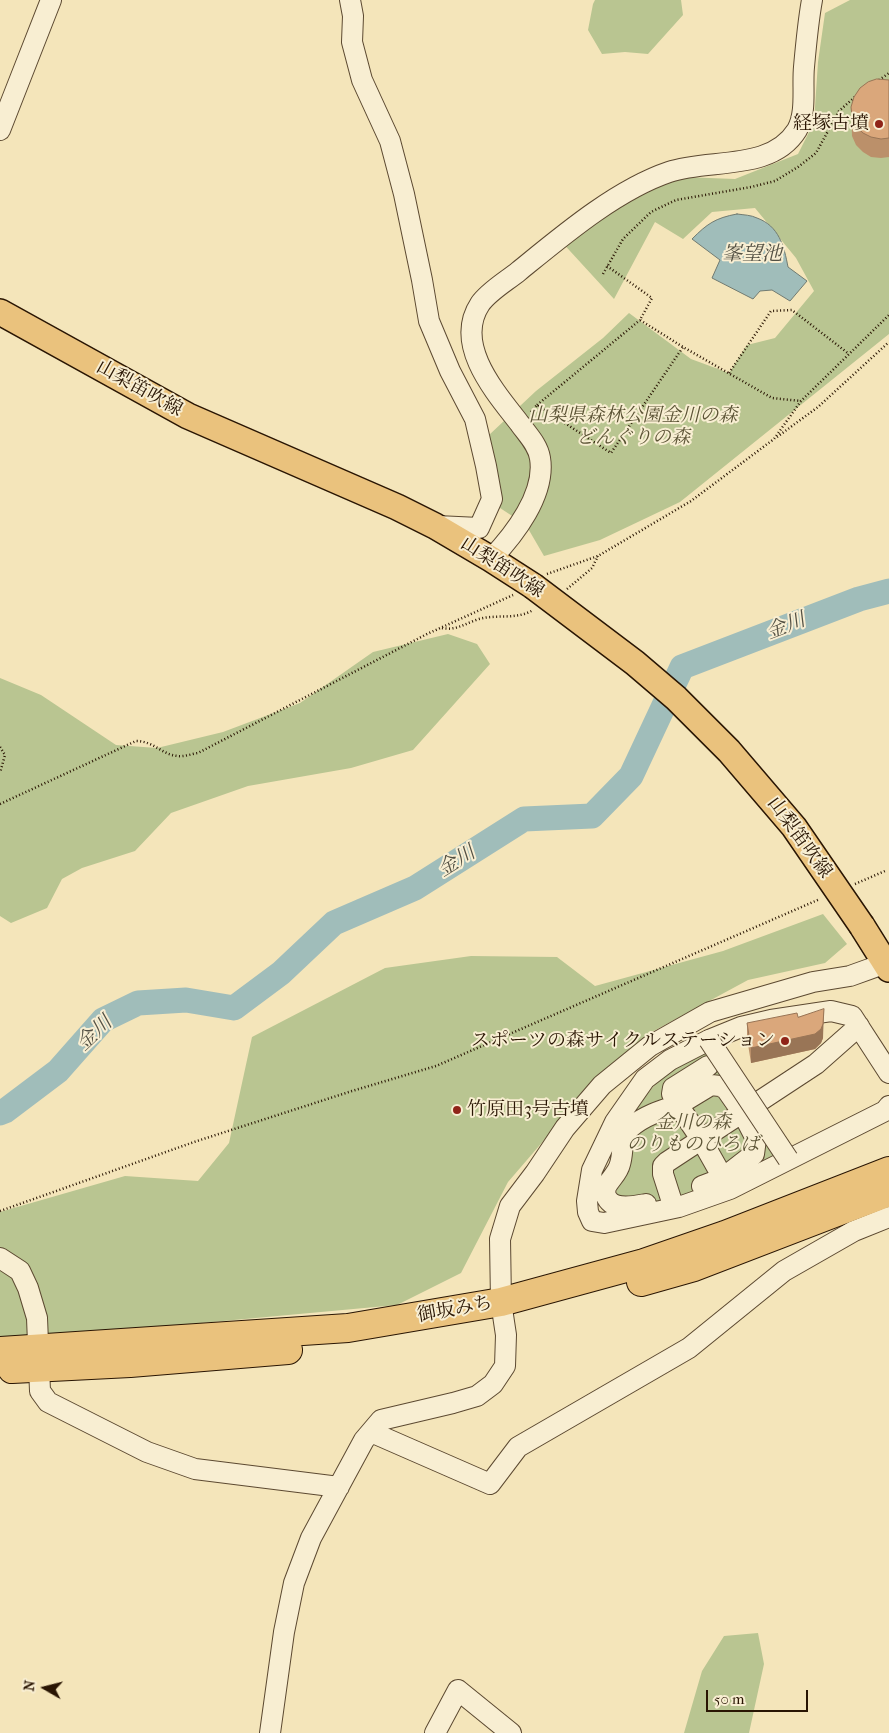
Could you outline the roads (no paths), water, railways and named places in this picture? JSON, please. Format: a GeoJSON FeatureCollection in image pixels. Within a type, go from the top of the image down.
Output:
{"type":"FeatureCollection","features":[{"type":"Feature","properties":{"kind":"highway"},"geometry":{"type":"LineString","coordinates":[[725,1235],[805,1193],[859,1170],[889,1152]]}},
{"type":"Feature","properties":{"kind":"highway","name":"御坂みち"},"geometry":{"type":"LineString","coordinates":[[0,1351],[39,1358],[130,1363],[353,1345],[471,1325],[502,1310],[725,1235],[889,1171]]}},
{"type":"Feature","properties":{"kind":"highway","name":"御坂みち"},"geometry":{"type":"LineString","coordinates":[[502,1310],[576,1300],[694,1267],[885,1201]]}},
{"type":"Feature","properties":{"kind":"highway","name":"御坂みち"},"geometry":{"type":"LineString","coordinates":[[0,1370],[39,1358]]}},
{"type":"Feature","properties":{"kind":"main road","name":"山梨笛吹線"},"geometry":{"type":"LineString","coordinates":[[0,312],[188,416],[343,482],[435,526],[533,586],[635,663],[676,698],[730,751],[794,827],[888,965]]}},
{"type":"Feature","properties":{"kind":"street"},"geometry":{"type":"LineString","coordinates":[[0,130],[51,0]]}},
{"type":"Feature","properties":{"kind":"street"},"geometry":{"type":"LineString","coordinates":[[350,0],[353,16],[352,42],[362,80],[390,141],[404,194],[429,321],[450,372],[475,419],[492,499],[479,528],[435,526]]}},
{"type":"Feature","properties":{"kind":"street"},"geometry":{"type":"LineString","coordinates":[[491,559],[512,537],[528,509],[540,479],[540,458],[536,445],[505,405],[476,360],[471,344],[472,330],[474,318],[480,304],[544,250],[636,186],[670,172],[759,157],[776,152],[789,141],[798,128],[803,110],[804,69],[808,21],[812,0]]}},
{"type":"Feature","properties":{"kind":"street"},"geometry":{"type":"LineString","coordinates":[[270,1733],[284,1632],[294,1583],[311,1538],[364,1440],[381,1420],[452,1404],[477,1396],[493,1384],[505,1366],[506,1335],[502,1310],[500,1239],[510,1206],[565,1128],[602,1085],[650,1046],[710,1012],[813,982],[850,976],[888,965]]}},
{"type":"Feature","properties":{"kind":"street"},"geometry":{"type":"LineString","coordinates":[[889,1073],[852,1016],[831,1011],[771,1020],[741,1027],[709,1040],[670,1060],[645,1079],[615,1122],[592,1170],[587,1201],[588,1212],[592,1221],[604,1223],[679,1207],[730,1189],[885,1111],[889,1106]]}},
{"type":"Feature","properties":{"kind":"street"},"geometry":{"type":"LineString","coordinates":[[671,1199],[663,1174],[663,1166],[666,1162],[816,1064],[859,1026]]}},
{"type":"Feature","properties":{"kind":"street"},"geometry":{"type":"LineString","coordinates":[[709,1040],[788,1159]]}},
{"type":"Feature","properties":{"kind":"street"},"geometry":{"type":"LineString","coordinates":[[708,1066],[673,1088],[672,1094],[723,1178]]}},
{"type":"Feature","properties":{"kind":"street"},"geometry":{"type":"LineString","coordinates":[[711,1085],[726,1089],[742,1112],[756,1139],[754,1154],[723,1178],[660,1203],[624,1207],[608,1200],[605,1193],[606,1187],[620,1165],[622,1142],[630,1128],[657,1112],[678,1105],[711,1085]]}},
{"type":"Feature","properties":{"kind":"street"},"geometry":{"type":"LineString","coordinates":[[371,1432],[490,1484],[518,1448],[688,1348],[784,1271],[854,1232],[885,1201]]}},
{"type":"Feature","properties":{"kind":"street"},"geometry":{"type":"LineString","coordinates":[[0,1258],[20,1272],[28,1288],[37,1318],[40,1391],[48,1402],[146,1452],[195,1468],[339,1486]]}},
{"type":"Feature","properties":{"kind":"street"},"geometry":{"type":"LineString","coordinates":[[435,1733],[458,1690],[511,1733]]}},
{"type":"Feature","properties":{"kind":"water","name":"峯望池"},"geometry":{"type":"Polygon","coordinates":[[[737,214],[755,217],[771,226],[782,244],[788,267],[807,281],[790,301],[772,290],[760,291],[753,299],[712,278],[720,260],[692,239],[712,222],[737,214]]]}},
{"type":"Feature","properties":{"kind":"waterway","name":"金川"},"geometry":{"type":"LineString","coordinates":[[0,1113],[58,1071],[103,1020],[138,1003],[186,1000],[234,1008],[281,973],[334,923],[415,888],[524,819],[592,816],[631,776],[682,667],[859,599],[889,591]]}},
{"type":"Feature","properties":{"kind":"place","name":"経塚古墳"},"geometry":{"type":"Point","coordinates":[879,124]}},
{"type":"Feature","properties":{"kind":"place","name":"スポーツの森サイクルステーション"},"geometry":{"type":"Point","coordinates":[785,1041]}},
{"type":"Feature","properties":{"kind":"place","name":"竹原田3号古墳"},"geometry":{"type":"Point","coordinates":[457,1110]}},
{"type":"Feature","properties":{"kind":"park label","name":"山梨県森林公園金川の森 どんぐりの森"},"geometry":{"type":"Point","coordinates":[633,427]}},
{"type":"Feature","properties":{"kind":"park label","name":"金川の森 のりものひろば"},"geometry":{"type":"Point","coordinates":[693,1134]}}]}
